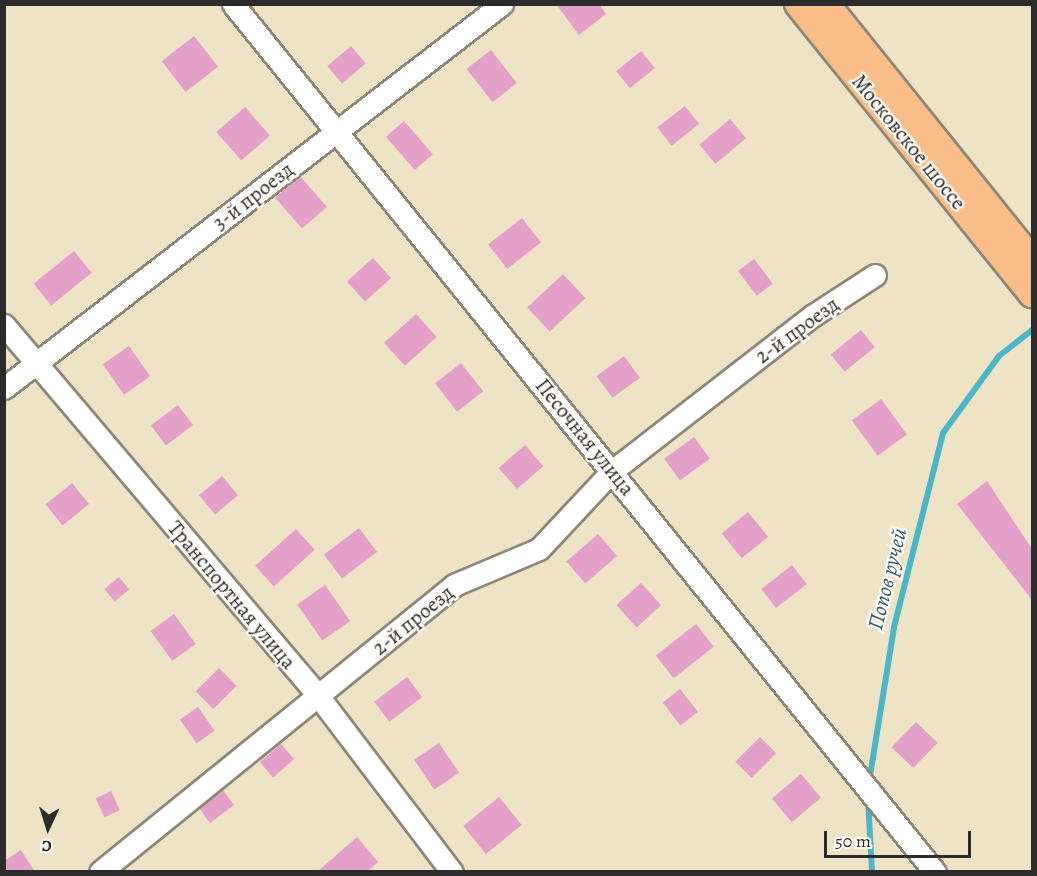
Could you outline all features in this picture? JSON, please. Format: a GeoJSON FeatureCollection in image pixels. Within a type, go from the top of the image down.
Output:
{"type":"FeatureCollection","features":[{"type":"Feature","properties":{"kind":"main road","name":"Московское шоссе"},"geometry":{"type":"LineString","coordinates":[[798,4],[1028,278]]}},
{"type":"Feature","properties":{"kind":"main road","name":"Московское шоссе"},"geometry":{"type":"LineString","coordinates":[[826,4],[1028,278]]}},
{"type":"Feature","properties":{"kind":"street","name":"Песочная улица"},"geometry":{"type":"LineString","coordinates":[[233,4],[935,872]]}},
{"type":"Feature","properties":{"kind":"street","name":"3-й проезд"},"geometry":{"type":"LineString","coordinates":[[4,388],[502,4]]}},
{"type":"Feature","properties":{"kind":"street","name":"2-й проезд"},"geometry":{"type":"LineString","coordinates":[[100,872],[319,697],[454,585],[539,549],[612,471],[812,316],[875,275]]}},
{"type":"Feature","properties":{"kind":"street","name":"Транспортная улица"},"geometry":{"type":"LineString","coordinates":[[4,325],[319,697],[452,872]]}},
{"type":"Feature","properties":{"kind":"building"},"geometry":{"type":"Polygon","coordinates":[[[556,4],[599,4],[606,14],[579,35],[556,4]]]}},
{"type":"Feature","properties":{"kind":"building"},"geometry":{"type":"Polygon","coordinates":[[[194,36],[218,67],[186,92],[162,61],[194,36]]]}},
{"type":"Feature","properties":{"kind":"building"},"geometry":{"type":"Polygon","coordinates":[[[351,46],[366,64],[342,84],[327,66],[351,46]]]}},
{"type":"Feature","properties":{"kind":"building"},"geometry":{"type":"Polygon","coordinates":[[[491,50],[517,83],[492,102],[467,69],[491,50]]]}},
{"type":"Feature","properties":{"kind":"building"},"geometry":{"type":"Polygon","coordinates":[[[641,51],[655,68],[630,88],[616,71],[641,51]]]}},
{"type":"Feature","properties":{"kind":"building"},"geometry":{"type":"Polygon","coordinates":[[[685,106],[699,124],[672,146],[657,128],[685,106]]]}},
{"type":"Feature","properties":{"kind":"building"},"geometry":{"type":"Polygon","coordinates":[[[245,107],[270,136],[241,161],[216,132],[245,107]]]}},
{"type":"Feature","properties":{"kind":"building"},"geometry":{"type":"Polygon","coordinates":[[[730,119],[746,138],[715,164],[699,145],[730,119]]]}},
{"type":"Feature","properties":{"kind":"building"},"geometry":{"type":"Polygon","coordinates":[[[404,121],[433,154],[415,170],[386,137],[404,121]]]}},
{"type":"Feature","properties":{"kind":"building"},"geometry":{"type":"Polygon","coordinates":[[[300,176],[327,207],[302,229],[275,198],[300,176]]]}},
{"type":"Feature","properties":{"kind":"building"},"geometry":{"type":"Polygon","coordinates":[[[522,218],[541,242],[507,269],[488,244],[522,218]]]}},
{"type":"Feature","properties":{"kind":"building"},"geometry":{"type":"Polygon","coordinates":[[[74,251],[92,273],[51,305],[34,284],[74,251]]]}},
{"type":"Feature","properties":{"kind":"building"},"geometry":{"type":"Polygon","coordinates":[[[373,258],[391,278],[365,301],[347,281],[373,258]]]}},
{"type":"Feature","properties":{"kind":"building"},"geometry":{"type":"Polygon","coordinates":[[[754,259],[773,284],[757,296],[738,271],[754,259]]]}},
{"type":"Feature","properties":{"kind":"building"},"geometry":{"type":"Polygon","coordinates":[[[563,274],[586,298],[550,332],[527,307],[563,274]]]}},
{"type":"Feature","properties":{"kind":"building"},"geometry":{"type":"Polygon","coordinates":[[[416,314],[437,337],[405,366],[384,343],[416,314]]]}},
{"type":"Feature","properties":{"kind":"building"},"geometry":{"type":"Polygon","coordinates":[[[861,330],[875,347],[845,372],[831,355],[861,330]]]}},
{"type":"Feature","properties":{"kind":"building"},"geometry":{"type":"Polygon","coordinates":[[[129,346],[150,376],[124,395],[103,364],[129,346]]]}},
{"type":"Feature","properties":{"kind":"building"},"geometry":{"type":"Polygon","coordinates":[[[624,356],[640,378],[612,398],[596,376],[624,356]]]}},
{"type":"Feature","properties":{"kind":"building"},"geometry":{"type":"Polygon","coordinates":[[[461,363],[483,391],[457,412],[435,383],[461,363]]]}},
{"type":"Feature","properties":{"kind":"building"},"geometry":{"type":"Polygon","coordinates":[[[881,399],[907,435],[878,456],[852,420],[881,399]]]}},
{"type":"Feature","properties":{"kind":"building"},"geometry":{"type":"Polygon","coordinates":[[[178,405],[193,425],[166,445],[151,425],[178,405]]]}},
{"type":"Feature","properties":{"kind":"building"},"geometry":{"type":"Polygon","coordinates":[[[694,437],[710,459],[680,481],[664,459],[694,437]]]}},
{"type":"Feature","properties":{"kind":"building"},"geometry":{"type":"Polygon","coordinates":[[[525,445],[543,466],[517,489],[499,468],[525,445]]]}},
{"type":"Feature","properties":{"kind":"building"},"geometry":{"type":"Polygon","coordinates":[[[222,476],[238,495],[215,514],[199,495],[222,476]]]}},
{"type":"Feature","properties":{"kind":"building"},"geometry":{"type":"Polygon","coordinates":[[[987,481],[1032,549],[1032,600],[957,504],[987,481]]]}},
{"type":"Feature","properties":{"kind":"building"},"geometry":{"type":"Polygon","coordinates":[[[72,483],[89,504],[63,525],[46,504],[72,483]]]}},
{"type":"Feature","properties":{"kind":"building"},"geometry":{"type":"Polygon","coordinates":[[[748,512],[768,537],[742,558],[722,533],[748,512]]]}},
{"type":"Feature","properties":{"kind":"building"},"geometry":{"type":"Polygon","coordinates":[[[359,528],[377,552],[342,578],[324,554],[359,528]]]}},
{"type":"Feature","properties":{"kind":"building"},"geometry":{"type":"Polygon","coordinates":[[[296,529],[315,550],[274,587],[255,566],[296,529]]]}},
{"type":"Feature","properties":{"kind":"building"},"geometry":{"type":"Polygon","coordinates":[[[598,534],[617,556],[585,583],[566,562],[598,534]]]}},
{"type":"Feature","properties":{"kind":"building"},"geometry":{"type":"Polygon","coordinates":[[[792,565],[807,584],[776,608],[761,589],[792,565]]]}},
{"type":"Feature","properties":{"kind":"building"},"geometry":{"type":"Polygon","coordinates":[[[119,577],[129,589],[115,601],[104,589],[119,577]]]}},
{"type":"Feature","properties":{"kind":"building"},"geometry":{"type":"Polygon","coordinates":[[[641,583],[661,605],[637,627],[616,605],[641,583]]]}},
{"type":"Feature","properties":{"kind":"building"},"geometry":{"type":"Polygon","coordinates":[[[325,585],[350,621],[322,641],[297,605],[325,585]]]}},
{"type":"Feature","properties":{"kind":"building"},"geometry":{"type":"Polygon","coordinates":[[[174,614],[196,644],[172,661],[151,631],[174,614]]]}},
{"type":"Feature","properties":{"kind":"building"},"geometry":{"type":"Polygon","coordinates":[[[696,624],[714,647],[674,678],[656,655],[696,624]]]}},
{"type":"Feature","properties":{"kind":"building"},"geometry":{"type":"Polygon","coordinates":[[[219,668],[237,686],[213,709],[196,691],[219,668]]]}},
{"type":"Feature","properties":{"kind":"building"},"geometry":{"type":"Polygon","coordinates":[[[407,677],[422,697],[389,722],[374,702],[407,677]]]}},
{"type":"Feature","properties":{"kind":"building"},"geometry":{"type":"Polygon","coordinates":[[[680,689],[698,712],[681,725],[663,703],[680,689]]]}},
{"type":"Feature","properties":{"kind":"building"},"geometry":{"type":"Polygon","coordinates":[[[198,707],[215,731],[197,743],[180,720],[198,707]]]}},
{"type":"Feature","properties":{"kind":"building"},"geometry":{"type":"Polygon","coordinates":[[[916,722],[938,743],[913,768],[892,747],[916,722]]]}},
{"type":"Feature","properties":{"kind":"building"},"geometry":{"type":"Polygon","coordinates":[[[760,737],[776,753],[752,778],[735,762],[760,737]]]}},
{"type":"Feature","properties":{"kind":"building"},"geometry":{"type":"Polygon","coordinates":[[[439,743],[459,773],[434,790],[414,760],[439,743]]]}},
{"type":"Feature","properties":{"kind":"building"},"geometry":{"type":"Polygon","coordinates":[[[281,744],[294,759],[273,777],[260,762],[281,744]]]}},
{"type":"Feature","properties":{"kind":"building"},"geometry":{"type":"Polygon","coordinates":[[[801,774],[821,798],[792,822],[772,798],[801,774]]]}},
{"type":"Feature","properties":{"kind":"building"},"geometry":{"type":"Polygon","coordinates":[[[222,789],[234,805],[210,823],[198,807],[222,789]]]}},
{"type":"Feature","properties":{"kind":"building"},"geometry":{"type":"Polygon","coordinates":[[[111,791],[120,810],[104,817],[96,798],[111,791]]]}},
{"type":"Feature","properties":{"kind":"building"},"geometry":{"type":"Polygon","coordinates":[[[499,797],[522,825],[486,854],[463,826],[499,797]]]}},
{"type":"Feature","properties":{"kind":"building"},"geometry":{"type":"Polygon","coordinates":[[[357,837],[378,862],[367,872],[317,872],[357,837]]]}},
{"type":"Feature","properties":{"kind":"building"},"geometry":{"type":"Polygon","coordinates":[[[21,850],[35,872],[4,872],[4,861],[21,850]]]}},
{"type":"Feature","properties":{"kind":"waterway","name":"Попов ручей"},"geometry":{"type":"LineString","coordinates":[[869,782],[894,627],[943,433],[999,356],[1032,330]]}},
{"type":"Feature","properties":{"kind":"waterway","name":"Попов ручей"},"geometry":{"type":"LineString","coordinates":[[868,798],[872,872]]}}]}
